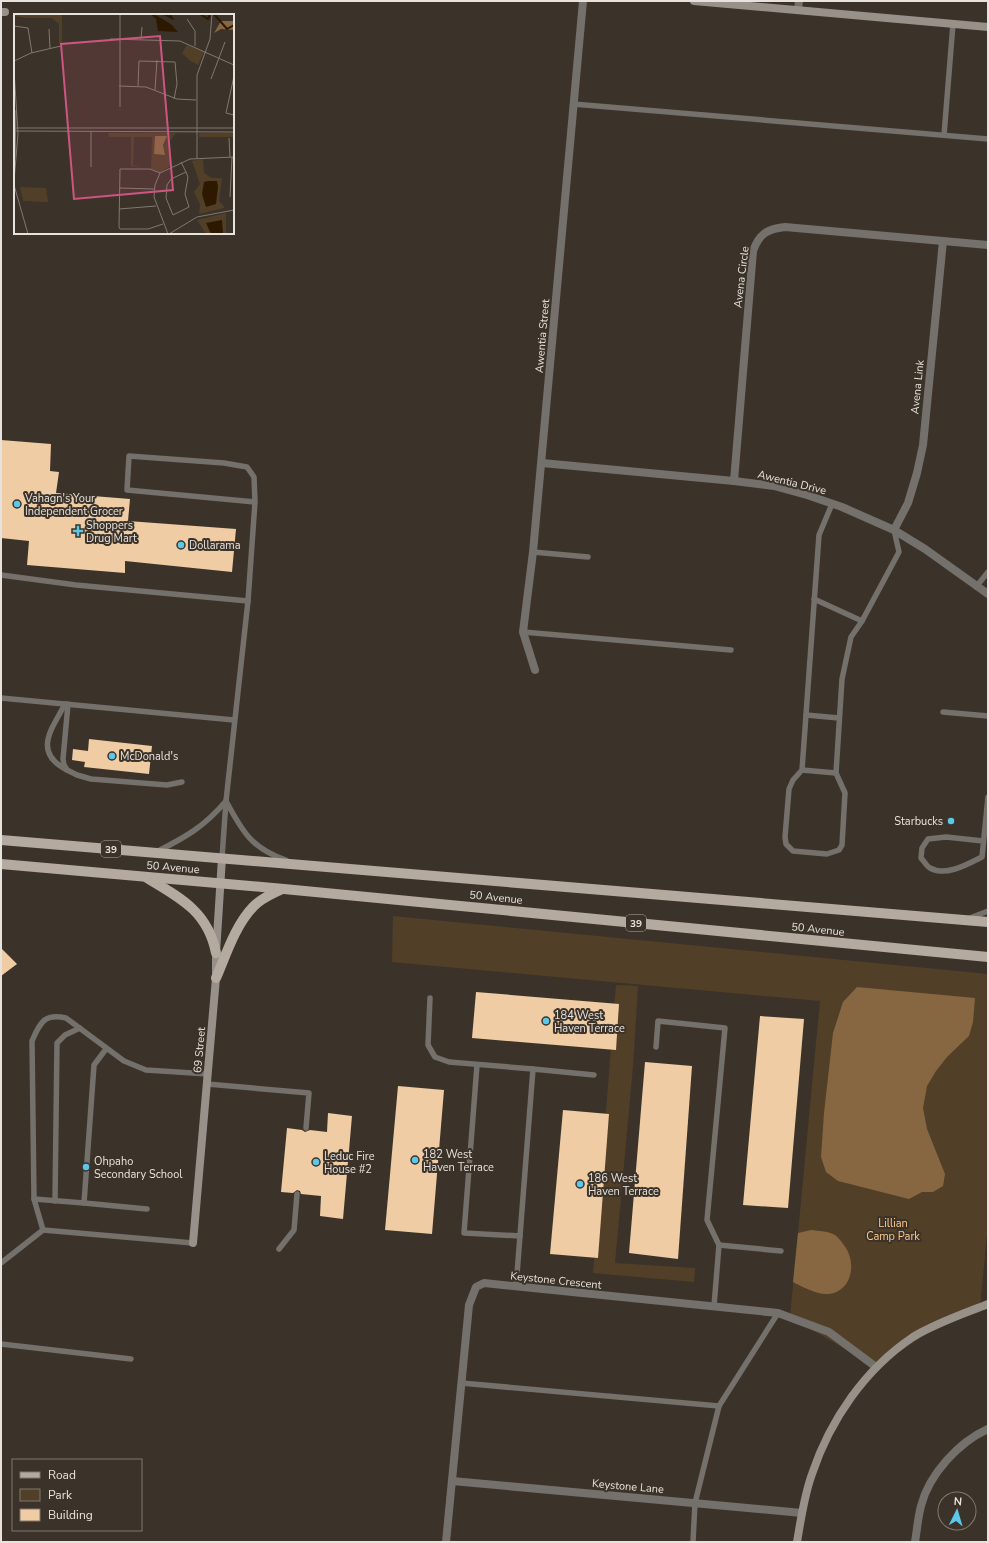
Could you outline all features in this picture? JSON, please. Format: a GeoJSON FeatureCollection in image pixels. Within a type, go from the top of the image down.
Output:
{"type":"FeatureCollection","features":[{"type":"Feature","properties":{"kind":"main road","name":"50 Avenue"},"geometry":{"type":"LineString","coordinates":[[1,840],[988,922]]}},
{"type":"Feature","properties":{"kind":"main road","name":"50 Avenue"},"geometry":{"type":"LineString","coordinates":[[1,864],[221,883],[988,957]]}},
{"type":"Feature","properties":{"kind":"main road"},"geometry":{"type":"LineString","coordinates":[[146,877],[176,895],[194,910],[210,932],[213,938],[216,953]]}},
{"type":"Feature","properties":{"kind":"main road"},"geometry":{"type":"LineString","coordinates":[[216,978],[240,926],[254,906],[264,898],[284,889]]}},
{"type":"Feature","properties":{"kind":"street","name":"Awentia Street"},"geometry":{"type":"LineString","coordinates":[[535,670],[523,632],[542,463],[583,1]]}},
{"type":"Feature","properties":{"kind":"street"},"geometry":{"type":"LineString","coordinates":[[694,1],[988,27]]}},
{"type":"Feature","properties":{"kind":"street"},"geometry":{"type":"LineString","coordinates":[[798,10],[799,1]]}},
{"type":"Feature","properties":{"kind":"street","name":"Avena Circle"},"geometry":{"type":"LineString","coordinates":[[734,481],[753,251],[761,235],[767,230],[785,227],[988,245]]}},
{"type":"Feature","properties":{"kind":"street","name":"Avena Link"},"geometry":{"type":"LineString","coordinates":[[894,530],[908,503],[917,473],[923,445],[943,241]]}},
{"type":"Feature","properties":{"kind":"street","name":"Awentia Drive"},"geometry":{"type":"LineString","coordinates":[[542,463],[774,486],[868,517],[894,530],[925,548],[976,587],[988,594]]}},
{"type":"Feature","properties":{"kind":"street","name":"69 Street"},"geometry":{"type":"LineString","coordinates":[[193,1243],[216,978],[216,953],[222,858]]}},
{"type":"Feature","properties":{"kind":"street","name":"Keystone Crescent"},"geometry":{"type":"LineString","coordinates":[[446,1542],[469,1305],[476,1287],[484,1283],[778,1313],[829,1332],[876,1367]]}},
{"type":"Feature","properties":{"kind":"street"},"geometry":{"type":"LineString","coordinates":[[797,1542],[811,1474],[827,1436],[847,1402],[876,1367],[913,1337],[949,1319],[988,1304]]}},
{"type":"Feature","properties":{"kind":"street"},"geometry":{"type":"LineString","coordinates":[[915,1542],[922,1505],[928,1487],[949,1457],[978,1434],[988,1429]]}},
{"type":"Feature","properties":{"kind":"street","name":"Keystone Lane"},"geometry":{"type":"LineString","coordinates":[[452,1481],[802,1513]]}},
{"type":"Feature","properties":{"kind":"lane"},"geometry":{"type":"LineString","coordinates":[[944,135],[953,24]]}},
{"type":"Feature","properties":{"kind":"lane"},"geometry":{"type":"LineString","coordinates":[[573,104],[988,139]]}},
{"type":"Feature","properties":{"kind":"lane"},"geometry":{"type":"LineString","coordinates":[[222,858],[234,720],[248,600],[255,502],[254,477],[247,467],[224,463],[129,456],[127,490],[255,502]]}},
{"type":"Feature","properties":{"kind":"lane"},"geometry":{"type":"LineString","coordinates":[[832,504],[819,535],[802,770],[793,780],[790,789],[786,844],[793,851],[827,854],[839,850],[842,845],[845,792],[836,773],[842,679],[851,637],[862,621],[899,552],[894,530]]}},
{"type":"Feature","properties":{"kind":"lane"},"geometry":{"type":"LineString","coordinates":[[533,552],[588,558]]}},
{"type":"Feature","properties":{"kind":"lane"},"geometry":{"type":"LineString","coordinates":[[976,587],[988,572]]}},
{"type":"Feature","properties":{"kind":"lane"},"geometry":{"type":"LineString","coordinates":[[1,575],[76,585],[248,600]]}},
{"type":"Feature","properties":{"kind":"lane"},"geometry":{"type":"LineString","coordinates":[[814,599],[862,621]]}},
{"type":"Feature","properties":{"kind":"lane"},"geometry":{"type":"LineString","coordinates":[[523,632],[731,650]]}},
{"type":"Feature","properties":{"kind":"lane"},"geometry":{"type":"LineString","coordinates":[[1,698],[234,720]]}},
{"type":"Feature","properties":{"kind":"lane"},"geometry":{"type":"LineString","coordinates":[[67,704],[49,734],[47,746],[48,754],[56,765],[91,779],[166,785],[182,782]]}},
{"type":"Feature","properties":{"kind":"lane"},"geometry":{"type":"LineString","coordinates":[[67,704],[63,759],[67,770],[73,773]]}},
{"type":"Feature","properties":{"kind":"lane"},"geometry":{"type":"LineString","coordinates":[[943,712],[988,716]]}},
{"type":"Feature","properties":{"kind":"lane"},"geometry":{"type":"LineString","coordinates":[[806,715],[839,718]]}},
{"type":"Feature","properties":{"kind":"lane"},"geometry":{"type":"LineString","coordinates":[[802,770],[836,773]]}},
{"type":"Feature","properties":{"kind":"lane"},"geometry":{"type":"LineString","coordinates":[[983,841],[946,837],[928,839],[922,848],[922,858],[929,868],[939,870],[956,870],[982,857],[988,797]]}},
{"type":"Feature","properties":{"kind":"lane"},"geometry":{"type":"LineString","coordinates":[[155,853],[189,835],[214,815],[226,801]]}},
{"type":"Feature","properties":{"kind":"lane"},"geometry":{"type":"LineString","coordinates":[[226,801],[239,826],[251,840],[263,850],[279,858],[300,865]]}},
{"type":"Feature","properties":{"kind":"lane"},"geometry":{"type":"LineString","coordinates":[[964,920],[988,911]]}},
{"type":"Feature","properties":{"kind":"lane"},"geometry":{"type":"LineString","coordinates":[[430,998],[428,1045],[435,1057],[449,1062],[594,1075]]}},
{"type":"Feature","properties":{"kind":"lane"},"geometry":{"type":"LineString","coordinates":[[43,1230],[34,1199],[32,1041],[38,1028],[44,1020],[56,1016],[66,1018],[124,1061],[146,1070],[208,1074]]}},
{"type":"Feature","properties":{"kind":"lane"},"geometry":{"type":"LineString","coordinates":[[656,1047],[658,1021],[724,1028],[707,1220],[719,1245],[714,1306]]}},
{"type":"Feature","properties":{"kind":"lane"},"geometry":{"type":"LineString","coordinates":[[55,1201],[56,1043],[65,1035],[80,1028]]}},
{"type":"Feature","properties":{"kind":"lane"},"geometry":{"type":"LineString","coordinates":[[84,1203],[94,1065],[106,1049]]}},
{"type":"Feature","properties":{"kind":"lane"},"geometry":{"type":"LineString","coordinates":[[477,1065],[464,1233],[520,1236]]}},
{"type":"Feature","properties":{"kind":"lane"},"geometry":{"type":"LineString","coordinates":[[516,1287],[533,1069]]}},
{"type":"Feature","properties":{"kind":"lane"},"geometry":{"type":"LineString","coordinates":[[207,1084],[309,1093],[306,1128]]}},
{"type":"Feature","properties":{"kind":"lane"},"geometry":{"type":"LineString","coordinates":[[279,1249],[294,1230],[297,1194]]}},
{"type":"Feature","properties":{"kind":"lane"},"geometry":{"type":"LineString","coordinates":[[34,1199],[147,1209]]}},
{"type":"Feature","properties":{"kind":"lane"},"geometry":{"type":"LineString","coordinates":[[1,1263],[43,1230],[193,1243]]}},
{"type":"Feature","properties":{"kind":"lane"},"geometry":{"type":"LineString","coordinates":[[719,1245],[781,1251]]}},
{"type":"Feature","properties":{"kind":"lane"},"geometry":{"type":"LineString","coordinates":[[693,1542],[694,1503],[719,1406],[778,1313]]}},
{"type":"Feature","properties":{"kind":"lane"},"geometry":{"type":"LineString","coordinates":[[1,1344],[131,1359]]}},
{"type":"Feature","properties":{"kind":"lane"},"geometry":{"type":"LineString","coordinates":[[461,1383],[719,1406]]}},
{"type":"Feature","properties":{"kind":"green space","name":"Lillian Camp Park"},"geometry":{"type":"Polygon","coordinates":[[[393,916],[988,974],[988,1224],[980,1307],[949,1319],[876,1367],[790,1317],[820,1001],[392,962],[393,916]]]}},
{"type":"Feature","properties":{"kind":"green space"},"geometry":{"type":"Polygon","coordinates":[[[616,985],[638,986],[633,1066],[615,1263],[695,1268],[694,1282],[593,1273],[616,985]]]}},
{"type":"Feature","properties":{"kind":"shaded area"},"geometry":{"type":"Polygon","coordinates":[[[857,987],[975,998],[973,1022],[969,1036],[947,1057],[927,1086],[923,1108],[927,1129],[945,1174],[943,1186],[933,1192],[922,1192],[909,1199],[838,1181],[826,1172],[821,1157],[824,1113],[833,1033],[843,1002],[857,987]]]}},
{"type":"Feature","properties":{"kind":"shaded area"},"geometry":{"type":"Polygon","coordinates":[[[811,1230],[827,1232],[835,1235],[847,1250],[850,1257],[851,1272],[846,1284],[841,1290],[834,1293],[823,1294],[793,1282],[798,1233],[811,1230]]]}},
{"type":"Feature","properties":{"kind":"building"},"geometry":{"type":"Polygon","coordinates":[[[1,440],[51,444],[50,471],[59,472],[56,493],[130,499],[128,521],[236,529],[232,572],[125,561],[125,573],[27,565],[29,541],[1,538],[1,440]]]}},
{"type":"Feature","properties":{"kind":"building","name":"McDonald's"},"geometry":{"type":"Polygon","coordinates":[[[89,739],[152,746],[149,774],[84,767],[85,762],[72,760],[73,749],[88,751],[89,739]]]}},
{"type":"Feature","properties":{"kind":"building"},"geometry":{"type":"Polygon","coordinates":[[[1,948],[17,964],[1,976],[1,948]]]}},
{"type":"Feature","properties":{"kind":"building","name":"184 West Haven Terrace"},"geometry":{"type":"Polygon","coordinates":[[[476,992],[619,1004],[616,1050],[472,1038],[476,992]]]}},
{"type":"Feature","properties":{"kind":"building"},"geometry":{"type":"Polygon","coordinates":[[[760,1016],[804,1019],[788,1208],[743,1205],[760,1016]]]}},
{"type":"Feature","properties":{"kind":"building"},"geometry":{"type":"Polygon","coordinates":[[[645,1062],[692,1066],[678,1259],[629,1253],[645,1062]]]}},
{"type":"Feature","properties":{"kind":"building","name":"182 West Haven Terrace"},"geometry":{"type":"Polygon","coordinates":[[[398,1086],[444,1090],[432,1234],[385,1230],[398,1086]]]}},
{"type":"Feature","properties":{"kind":"building","name":"186 West Haven Terrace"},"geometry":{"type":"Polygon","coordinates":[[[563,1110],[609,1114],[598,1258],[550,1254],[563,1110]]]}},
{"type":"Feature","properties":{"kind":"building","name":"Leduc Fire House #2"},"geometry":{"type":"Polygon","coordinates":[[[328,1113],[352,1116],[343,1219],[320,1216],[321,1196],[301,1194],[300,1191],[297,1190],[293,1193],[281,1192],[287,1128],[302,1130],[305,1132],[310,1130],[327,1132],[328,1113]]]}},
{"type":"Feature","properties":{"kind":"place","name":"Vahagn's Your Independent Grocer"},"geometry":{"type":"Point","coordinates":[17,504]}},
{"type":"Feature","properties":{"kind":"place","name":"Shoppers Drug Mart"},"geometry":{"type":"Point","coordinates":[78,531]}},
{"type":"Feature","properties":{"kind":"place","name":"Dollarama"},"geometry":{"type":"Point","coordinates":[181,545]}},
{"type":"Feature","properties":{"kind":"place","name":"McDonald's"},"geometry":{"type":"Point","coordinates":[112,756]}},
{"type":"Feature","properties":{"kind":"place","name":"Starbucks"},"geometry":{"type":"Point","coordinates":[951,821]}},
{"type":"Feature","properties":{"kind":"place","name":"184 West Haven Terrace"},"geometry":{"type":"Point","coordinates":[546,1021]}},
{"type":"Feature","properties":{"kind":"place","name":"182 West Haven Terrace"},"geometry":{"type":"Point","coordinates":[415,1160]}},
{"type":"Feature","properties":{"kind":"place","name":"Leduc Fire House #2"},"geometry":{"type":"Point","coordinates":[316,1162]}},
{"type":"Feature","properties":{"kind":"place","name":"Ohpaho Secondary School"},"geometry":{"type":"Point","coordinates":[86,1167]}},
{"type":"Feature","properties":{"kind":"place","name":"186 West Haven Terrace"},"geometry":{"type":"Point","coordinates":[580,1184]}}]}
